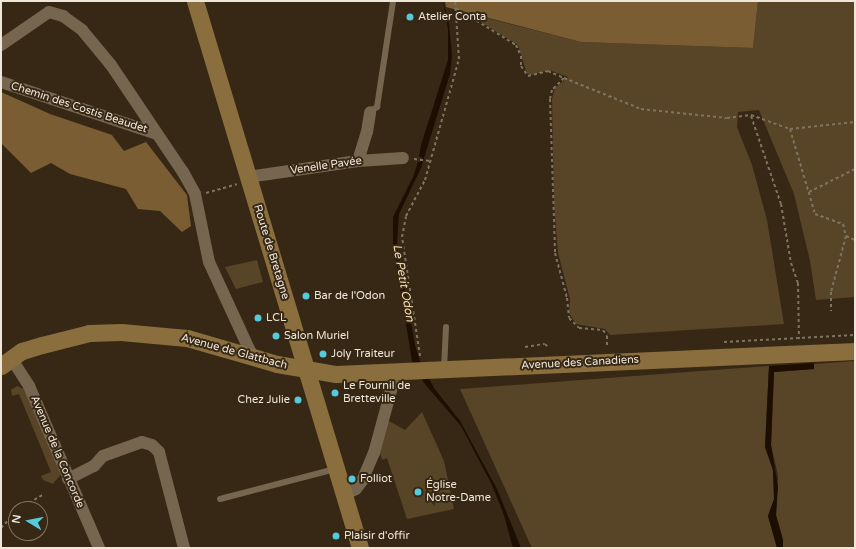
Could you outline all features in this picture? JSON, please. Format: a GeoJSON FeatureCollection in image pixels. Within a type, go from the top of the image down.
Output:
{"type":"FeatureCollection","features":[{"type":"Feature","properties":{"kind":"main road","name":"Route de Bretagne"},"geometry":{"type":"LineString","coordinates":[[195,1],[242,181],[306,370],[360,548]]}},
{"type":"Feature","properties":{"kind":"main road","name":"Avenue de Glattbach"},"geometry":{"type":"LineString","coordinates":[[6,362],[25,350],[62,340],[89,333],[121,332],[187,338],[306,370]]}},
{"type":"Feature","properties":{"kind":"main road","name":"Avenue des Canadiens"},"geometry":{"type":"LineString","coordinates":[[306,370],[336,374],[444,370],[799,346],[855,351]]}},
{"type":"Feature","properties":{"kind":"street"},"geometry":{"type":"LineString","coordinates":[[1,45],[14,38],[40,17],[49,12],[63,16],[82,30],[111,65],[183,172],[196,196],[209,262],[250,351],[250,356]]}},
{"type":"Feature","properties":{"kind":"street","name":"Chemin des Costis Beaudet"},"geometry":{"type":"LineString","coordinates":[[1,82],[157,134]]}},
{"type":"Feature","properties":{"kind":"street"},"geometry":{"type":"LineString","coordinates":[[358,161],[367,132],[370,112]]}},
{"type":"Feature","properties":{"kind":"street","name":"Venelle Pavée"},"geometry":{"type":"LineString","coordinates":[[242,181],[358,161],[404,158]]}},
{"type":"Feature","properties":{"kind":"street","name":"Avenue de la Concorde"},"geometry":{"type":"LineString","coordinates":[[6,362],[29,386],[68,480],[99,548]]}},
{"type":"Feature","properties":{"kind":"street"},"geometry":{"type":"LineString","coordinates":[[344,495],[356,489],[365,474],[374,453],[393,383]]}},
{"type":"Feature","properties":{"kind":"street"},"geometry":{"type":"LineString","coordinates":[[68,480],[94,466],[103,456],[142,442],[152,445],[159,452],[184,548]]}},
{"type":"Feature","properties":{"kind":"lane"},"geometry":{"type":"LineString","coordinates":[[370,112],[376,107],[393,1]]}},
{"type":"Feature","properties":{"kind":"lane"},"geometry":{"type":"LineString","coordinates":[[444,370],[446,327]]}},
{"type":"Feature","properties":{"kind":"lane"},"geometry":{"type":"LineString","coordinates":[[220,499],[336,469]]}},
{"type":"Feature","properties":{"kind":"path"},"geometry":{"type":"LineString","coordinates":[[419,353],[402,238],[406,216],[425,180],[459,59],[456,1]]}},
{"type":"Feature","properties":{"kind":"path"},"geometry":{"type":"LineString","coordinates":[[456,8],[516,45],[526,74],[532,77],[548,71],[641,109],[705,116],[751,115],[790,129],[855,122]]}},
{"type":"Feature","properties":{"kind":"path"},"geometry":{"type":"LineString","coordinates":[[564,78],[552,90],[550,99],[555,253],[567,298],[569,318],[579,328],[603,330],[607,336],[607,348]]}},
{"type":"Feature","properties":{"kind":"path"},"geometry":{"type":"LineString","coordinates":[[751,115],[781,204],[791,263],[798,283],[799,346]]}},
{"type":"Feature","properties":{"kind":"path"},"geometry":{"type":"LineString","coordinates":[[790,129],[816,214],[843,224],[846,236],[831,292],[831,311]]}},
{"type":"Feature","properties":{"kind":"path"},"geometry":{"type":"LineString","coordinates":[[417,159],[430,161]]}},
{"type":"Feature","properties":{"kind":"path"},"geometry":{"type":"LineString","coordinates":[[809,192],[855,169]]}},
{"type":"Feature","properties":{"kind":"path"},"geometry":{"type":"LineString","coordinates":[[196,196],[242,181]]}},
{"type":"Feature","properties":{"kind":"path"},"geometry":{"type":"LineString","coordinates":[[846,236],[855,240]]}},
{"type":"Feature","properties":{"kind":"path"},"geometry":{"type":"LineString","coordinates":[[722,342],[799,346],[855,335]]}},
{"type":"Feature","properties":{"kind":"path"},"geometry":{"type":"LineString","coordinates":[[525,347],[545,344],[547,346]]}},
{"type":"Feature","properties":{"kind":"path"},"geometry":{"type":"LineString","coordinates":[[32,501],[44,494]]}},
{"type":"Feature","properties":{"kind":"path"},"geometry":{"type":"LineString","coordinates":[[1,528],[8,521]]}},
{"type":"Feature","properties":{"kind":"shaded area"},"geometry":{"type":"Polygon","coordinates":[[[445,1],[758,1],[753,48],[581,42],[446,7],[445,1]]]}},
{"type":"Feature","properties":{"kind":"shaded area"},"geometry":{"type":"Polygon","coordinates":[[[758,1],[855,1],[855,297],[816,300],[810,261],[794,194],[759,110],[738,112],[737,127],[752,165],[767,220],[784,324],[610,335],[605,329],[576,324],[569,313],[570,299],[558,253],[554,203],[552,99],[555,88],[568,77],[549,70],[532,75],[527,74],[518,45],[474,18],[475,15],[581,42],[753,48],[758,1]]]}},
{"type":"Feature","properties":{"kind":"shaded area"},"geometry":{"type":"Polygon","coordinates":[[[1,92],[50,114],[112,135],[124,151],[146,142],[187,195],[191,226],[182,232],[160,211],[138,209],[126,189],[70,174],[51,163],[31,173],[1,143],[1,92]]]}},
{"type":"Feature","properties":{"kind":"shaded area"},"geometry":{"type":"Polygon","coordinates":[[[257,260],[263,282],[236,289],[225,267],[257,260]]]}},
{"type":"Feature","properties":{"kind":"shaded area"},"geometry":{"type":"Polygon","coordinates":[[[855,361],[855,548],[783,548],[782,536],[776,515],[778,475],[771,445],[774,372],[814,369],[814,364],[855,361]]]}},
{"type":"Feature","properties":{"kind":"shaded area"},"geometry":{"type":"Polygon","coordinates":[[[769,366],[765,447],[773,470],[774,499],[768,516],[777,548],[532,548],[460,389],[769,366]]]}},
{"type":"Feature","properties":{"kind":"shaded area"},"geometry":{"type":"Polygon","coordinates":[[[17,386],[26,390],[62,473],[53,484],[43,480],[41,476],[51,472],[19,394],[12,396],[11,390],[17,386]]]}},
{"type":"Feature","properties":{"kind":"shaded area"},"geometry":{"type":"Polygon","coordinates":[[[422,412],[444,461],[454,509],[407,519],[387,458],[382,460],[380,453],[387,420],[405,430],[422,412]]]}},
{"type":"Feature","properties":{"kind":"water","name":"Le Petit Odon"},"geometry":{"type":"Polygon","coordinates":[[[443,1],[449,23],[452,55],[450,74],[421,168],[399,214],[397,244],[415,345],[420,361],[434,388],[460,421],[497,489],[521,548],[514,548],[512,545],[504,515],[492,485],[461,426],[424,383],[412,361],[393,243],[393,217],[413,177],[418,162],[421,162],[422,157],[419,157],[421,145],[448,60],[448,29],[443,1]]]}},
{"type":"Feature","properties":{"kind":"water"},"geometry":{"type":"Polygon","coordinates":[[[814,363],[814,369],[774,372],[771,445],[778,487],[776,515],[783,540],[783,548],[777,548],[768,516],[774,499],[773,470],[765,447],[769,366],[814,363]]]}},
{"type":"Feature","properties":{"kind":"place","name":"Atelier Conta"},"geometry":{"type":"Point","coordinates":[410,17]}},
{"type":"Feature","properties":{"kind":"place","name":"Bar de l'Odon"},"geometry":{"type":"Point","coordinates":[306,296]}},
{"type":"Feature","properties":{"kind":"place","name":"LCL"},"geometry":{"type":"Point","coordinates":[258,318]}},
{"type":"Feature","properties":{"kind":"place","name":"Salon Muriel"},"geometry":{"type":"Point","coordinates":[276,336]}},
{"type":"Feature","properties":{"kind":"place","name":"Joly Traiteur"},"geometry":{"type":"Point","coordinates":[323,354]}},
{"type":"Feature","properties":{"kind":"place","name":"Le Fournil de Bretteville"},"geometry":{"type":"Point","coordinates":[335,393]}},
{"type":"Feature","properties":{"kind":"place","name":"Chez Julie"},"geometry":{"type":"Point","coordinates":[298,400]}},
{"type":"Feature","properties":{"kind":"place","name":"Folliot"},"geometry":{"type":"Point","coordinates":[352,479]}},
{"type":"Feature","properties":{"kind":"place","name":"Église Notre-Dame"},"geometry":{"type":"Point","coordinates":[418,492]}},
{"type":"Feature","properties":{"kind":"place","name":"Plaisir d'offir"},"geometry":{"type":"Point","coordinates":[336,536]}}]}
